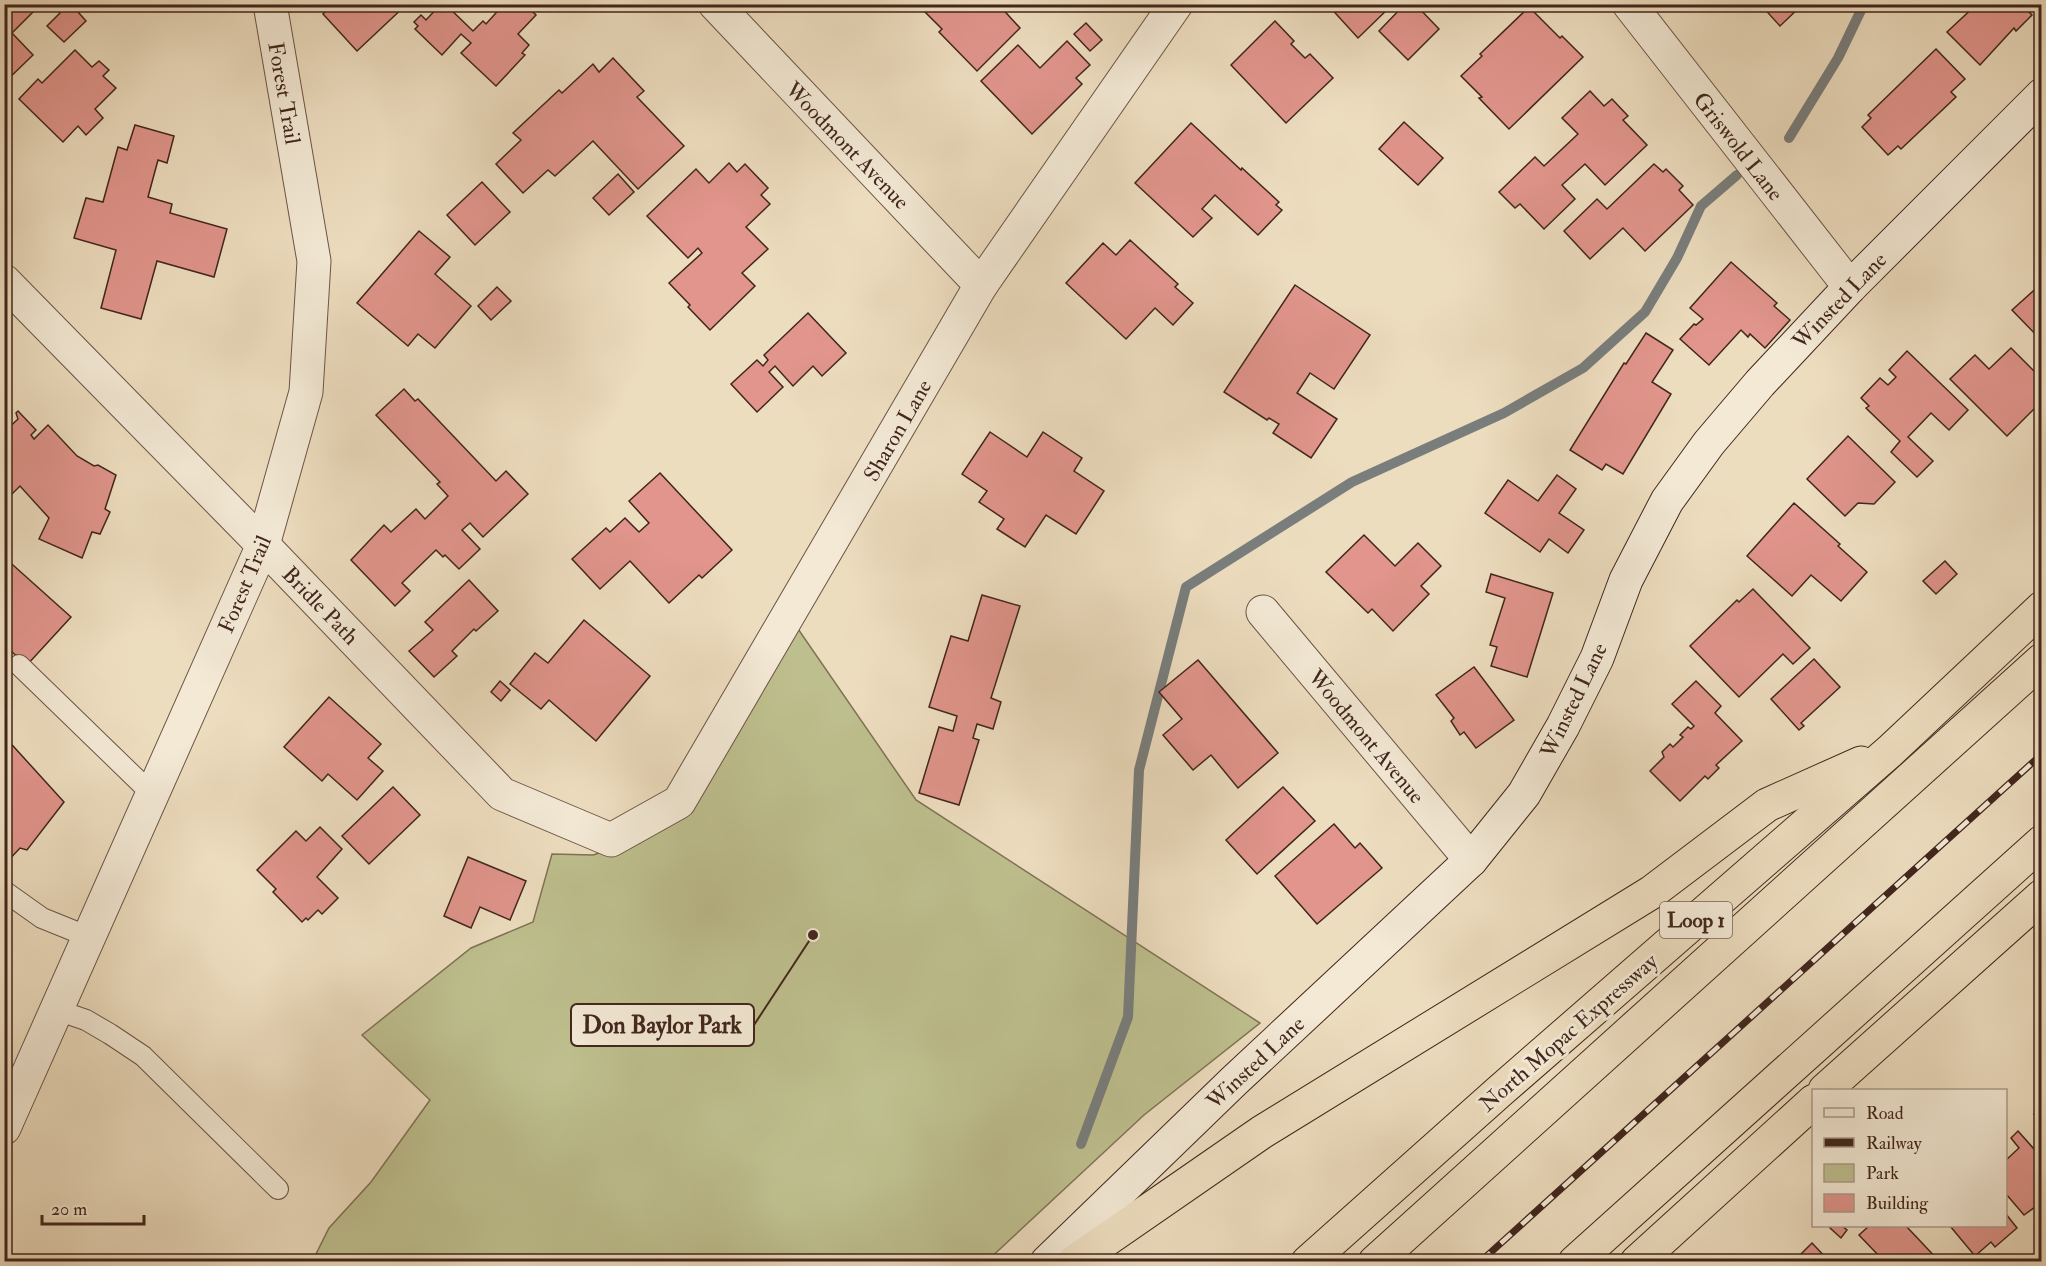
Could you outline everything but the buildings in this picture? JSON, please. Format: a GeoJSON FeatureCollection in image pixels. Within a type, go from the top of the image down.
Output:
{"type":"FeatureCollection","features":[{"type":"Feature","properties":{"kind":"highway","name":"North Mopac Expressway"},"geometry":{"type":"LineString","coordinates":[[1308,1262],[1501,1090],[1890,751],[2042,608]]}},
{"type":"Feature","properties":{"kind":"highway"},"geometry":{"type":"LineString","coordinates":[[1375,1262],[2042,660]]}},
{"type":"Feature","properties":{"kind":"highway"},"geometry":{"type":"LineString","coordinates":[[1074,1262],[1262,1132],[1652,892],[1767,804],[1890,751]]}},
{"type":"Feature","properties":{"kind":"highway"},"geometry":{"type":"LineString","coordinates":[[1575,1262],[2042,842]]}},
{"type":"Feature","properties":{"kind":"highway"},"geometry":{"type":"LineString","coordinates":[[1826,1089],[2042,896]]}},
{"type":"Feature","properties":{"kind":"highway"},"geometry":{"type":"LineString","coordinates":[[1637,1262],[1812,1103]]}},
{"type":"Feature","properties":{"kind":"street","name":"Forest Trail"},"geometry":{"type":"LineString","coordinates":[[4,1128],[263,545],[306,392],[314,261],[270,4]]}},
{"type":"Feature","properties":{"kind":"street","name":"Woodmont Avenue"},"geometry":{"type":"LineString","coordinates":[[715,4],[981,285]]}},
{"type":"Feature","properties":{"kind":"street","name":"Sharon Lane"},"geometry":{"type":"LineString","coordinates":[[611,840],[679,802],[981,285],[1176,4]]}},
{"type":"Feature","properties":{"kind":"street","name":"Griswold Lane"},"geometry":{"type":"LineString","coordinates":[[1629,4],[1850,287]]}},
{"type":"Feature","properties":{"kind":"street","name":"Winsted Lane"},"geometry":{"type":"LineString","coordinates":[[1047,1262],[1234,1081],[1471,860],[1524,794],[1563,726],[1597,658],[1626,580],[1667,501],[1709,443],[1752,391],[1850,287],[2042,95]]}},
{"type":"Feature","properties":{"kind":"street","name":"Bridle Path"},"geometry":{"type":"LineString","coordinates":[[4,281],[263,545],[502,794],[611,840]]}},
{"type":"Feature","properties":{"kind":"street","name":"Woodmont Avenue"},"geometry":{"type":"LineString","coordinates":[[1263,612],[1471,860]]}},
{"type":"Feature","properties":{"kind":"lane"},"geometry":{"type":"LineString","coordinates":[[19,665],[152,794]]}},
{"type":"Feature","properties":{"kind":"lane"},"geometry":{"type":"LineString","coordinates":[[4,891],[42,918],[89,937]]}},
{"type":"Feature","properties":{"kind":"lane"},"geometry":{"type":"LineString","coordinates":[[57,1010],[86,1020],[143,1056],[278,1189]]}},
{"type":"Feature","properties":{"kind":"green space"},"geometry":{"type":"Polygon","coordinates":[[[796,626],[916,800],[1260,1023],[1144,1115],[987,1261],[312,1262],[329,1228],[371,1182],[430,1100],[362,1035],[471,948],[533,922],[552,854],[593,855],[637,841],[796,626]]]}},
{"type":"Feature","properties":{"kind":"waterway"},"geometry":{"type":"LineString","coordinates":[[1789,138],[1838,58],[1864,4]]}},
{"type":"Feature","properties":{"kind":"waterway"},"geometry":{"type":"LineString","coordinates":[[1081,1144],[1128,1017],[1139,770],[1186,587],[1352,482],[1504,413],[1583,368],[1645,312],[1677,258],[1701,206],[1737,175]]}},
{"type":"Feature","properties":{"kind":"railway"},"geometry":{"type":"LineString","coordinates":[[1480,1262],[2042,754]]}},
{"type":"Feature","properties":{"kind":"place","name":"Don Baylor Park"},"geometry":{"type":"Point","coordinates":[813,935]}}]}
